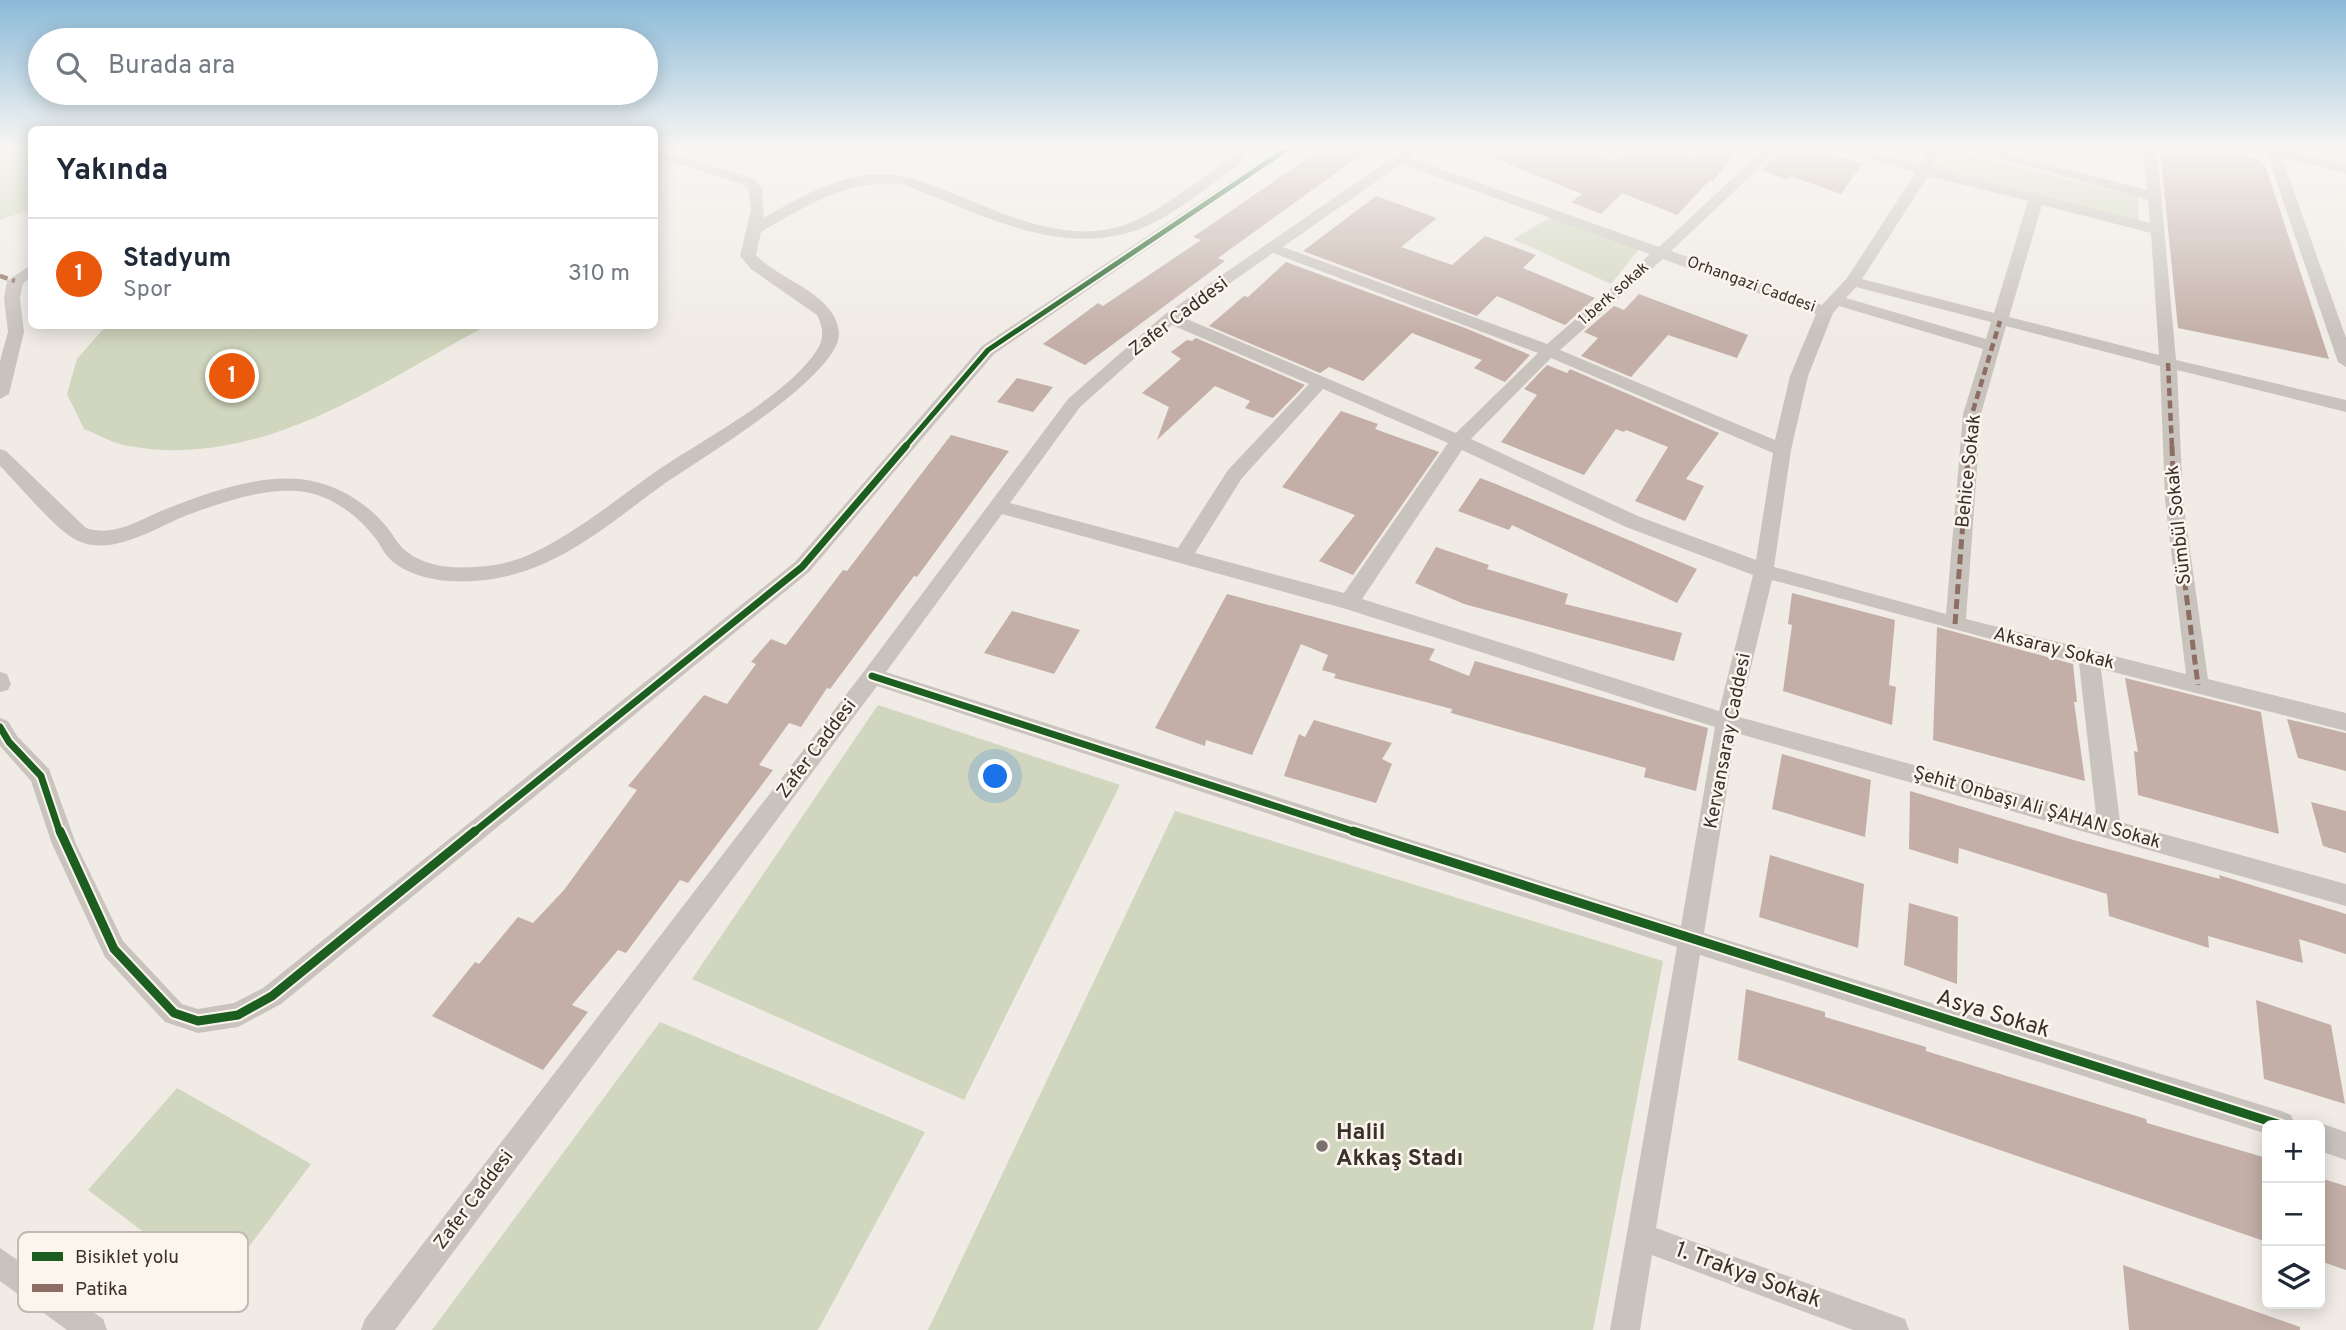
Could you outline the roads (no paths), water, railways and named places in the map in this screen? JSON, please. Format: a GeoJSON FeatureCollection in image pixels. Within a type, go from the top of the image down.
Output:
{"type":"FeatureCollection","features":[{"type":"Feature","properties":{"kind":"street"},"geometry":{"type":"LineString","coordinates":[[0,456],[79,533],[92,538],[125,536],[172,514],[243,492],[282,485],[303,485],[348,499],[369,517],[398,556],[422,568],[449,574],[489,573],[524,565],[615,509],[776,397],[820,358],[831,337],[828,317],[813,302],[748,256],[756,211]]}},
{"type":"Feature","properties":{"kind":"street"},"geometry":{"type":"LineString","coordinates":[[752,231],[789,211]]}},
{"type":"Feature","properties":{"kind":"street"},"geometry":{"type":"LineString","coordinates":[[989,211],[1036,228],[1086,235],[1110,234],[1131,229],[1161,211]]}},
{"type":"Feature","properties":{"kind":"street"},"geometry":{"type":"LineString","coordinates":[[0,727],[9,742],[41,776],[64,844],[114,949],[174,1013],[198,1021],[238,1015],[272,996],[802,568],[988,350],[1195,211]]}},
{"type":"Feature","properties":{"kind":"street","name":"Zafer Caddesi"},"geometry":{"type":"LineString","coordinates":[[376,1330],[872,676],[1074,403],[1170,318],[1326,211]]}},
{"type":"Feature","properties":{"kind":"street","name":"Orhangazi Caddesi"},"geometry":{"type":"LineString","coordinates":[[1555,211],[1662,252],[1831,306],[1994,347]]}},
{"type":"Feature","properties":{"kind":"street","name":"1.berk sokak"},"geometry":{"type":"LineString","coordinates":[[1349,602],[1459,441],[1549,351],[1706,211]]}},
{"type":"Feature","properties":{"kind":"street","name":"Kervansaray Caddesi"},"geometry":{"type":"LineString","coordinates":[[1625,1330],[1693,940],[1727,722],[1764,572],[1782,450],[1799,376],[1831,306],[1853,281],[1898,211]]}},
{"type":"Feature","properties":{"kind":"street","name":"Behice Sokak"},"geometry":{"type":"LineString","coordinates":[[1955,624],[1972,414],[2032,211]]}},
{"type":"Feature","properties":{"kind":"street"},"geometry":{"type":"LineString","coordinates":[[2083,211],[2158,230]]}},
{"type":"Feature","properties":{"kind":"street","name":"Sümbül Sokak"},"geometry":{"type":"LineString","coordinates":[[2156,211],[2168,363],[2174,500],[2198,685]]}},
{"type":"Feature","properties":{"kind":"street"},"geometry":{"type":"LineString","coordinates":[[2292,211],[2346,362]]}},
{"type":"Feature","properties":{"kind":"street"},"geometry":{"type":"LineString","coordinates":[[1273,248],[1549,351],[1782,450]]}},
{"type":"Feature","properties":{"kind":"street"},"geometry":{"type":"LineString","coordinates":[[0,394],[16,331],[12,298],[15,281],[28,273]]}},
{"type":"Feature","properties":{"kind":"street"},"geometry":{"type":"LineString","coordinates":[[1853,281],[2000,321],[2346,405]]}},
{"type":"Feature","properties":{"kind":"street","name":"Aksaray Sokak"},"geometry":{"type":"LineString","coordinates":[[1170,318],[1459,441],[1633,522],[1764,572],[1955,624],[2346,722]]}},
{"type":"Feature","properties":{"kind":"street"},"geometry":{"type":"LineString","coordinates":[[1182,557],[1235,474],[1320,382]]}},
{"type":"Feature","properties":{"kind":"street","name":"Şehit Onbaşı Ali ŞAHAN Sokak"},"geometry":{"type":"LineString","coordinates":[[998,506],[1349,602],[1727,722],[2346,895]]}},
{"type":"Feature","properties":{"kind":"street"},"geometry":{"type":"LineString","coordinates":[[2089,658],[2109,829]]}},
{"type":"Feature","properties":{"kind":"street","name":"Asya Sokak"},"geometry":{"type":"LineString","coordinates":[[872,676],[1693,940],[2265,1120]]}},
{"type":"Feature","properties":{"kind":"street"},"geometry":{"type":"LineString","coordinates":[[2325,1140],[2346,1146]]}},
{"type":"Feature","properties":{"kind":"street","name":"1. Trakya Sokak"},"geometry":{"type":"LineString","coordinates":[[1641,1237],[1894,1330]]}},
{"type":"Feature","properties":{"kind":"street"},"geometry":{"type":"LineString","coordinates":[[0,1263],[18,1276]]}},
{"type":"Feature","properties":{"kind":"street"},"geometry":{"type":"LineString","coordinates":[[67,1312],[92,1330]]}},
{"type":"Feature","properties":{"kind":"place","name":"Stadyum"},"geometry":{"type":"Point","coordinates":[232,376]}},
{"type":"Feature","properties":{"kind":"place","name":"Halil Akkaş Stadı"},"geometry":{"type":"Point","coordinates":[1322,1146]}}]}
